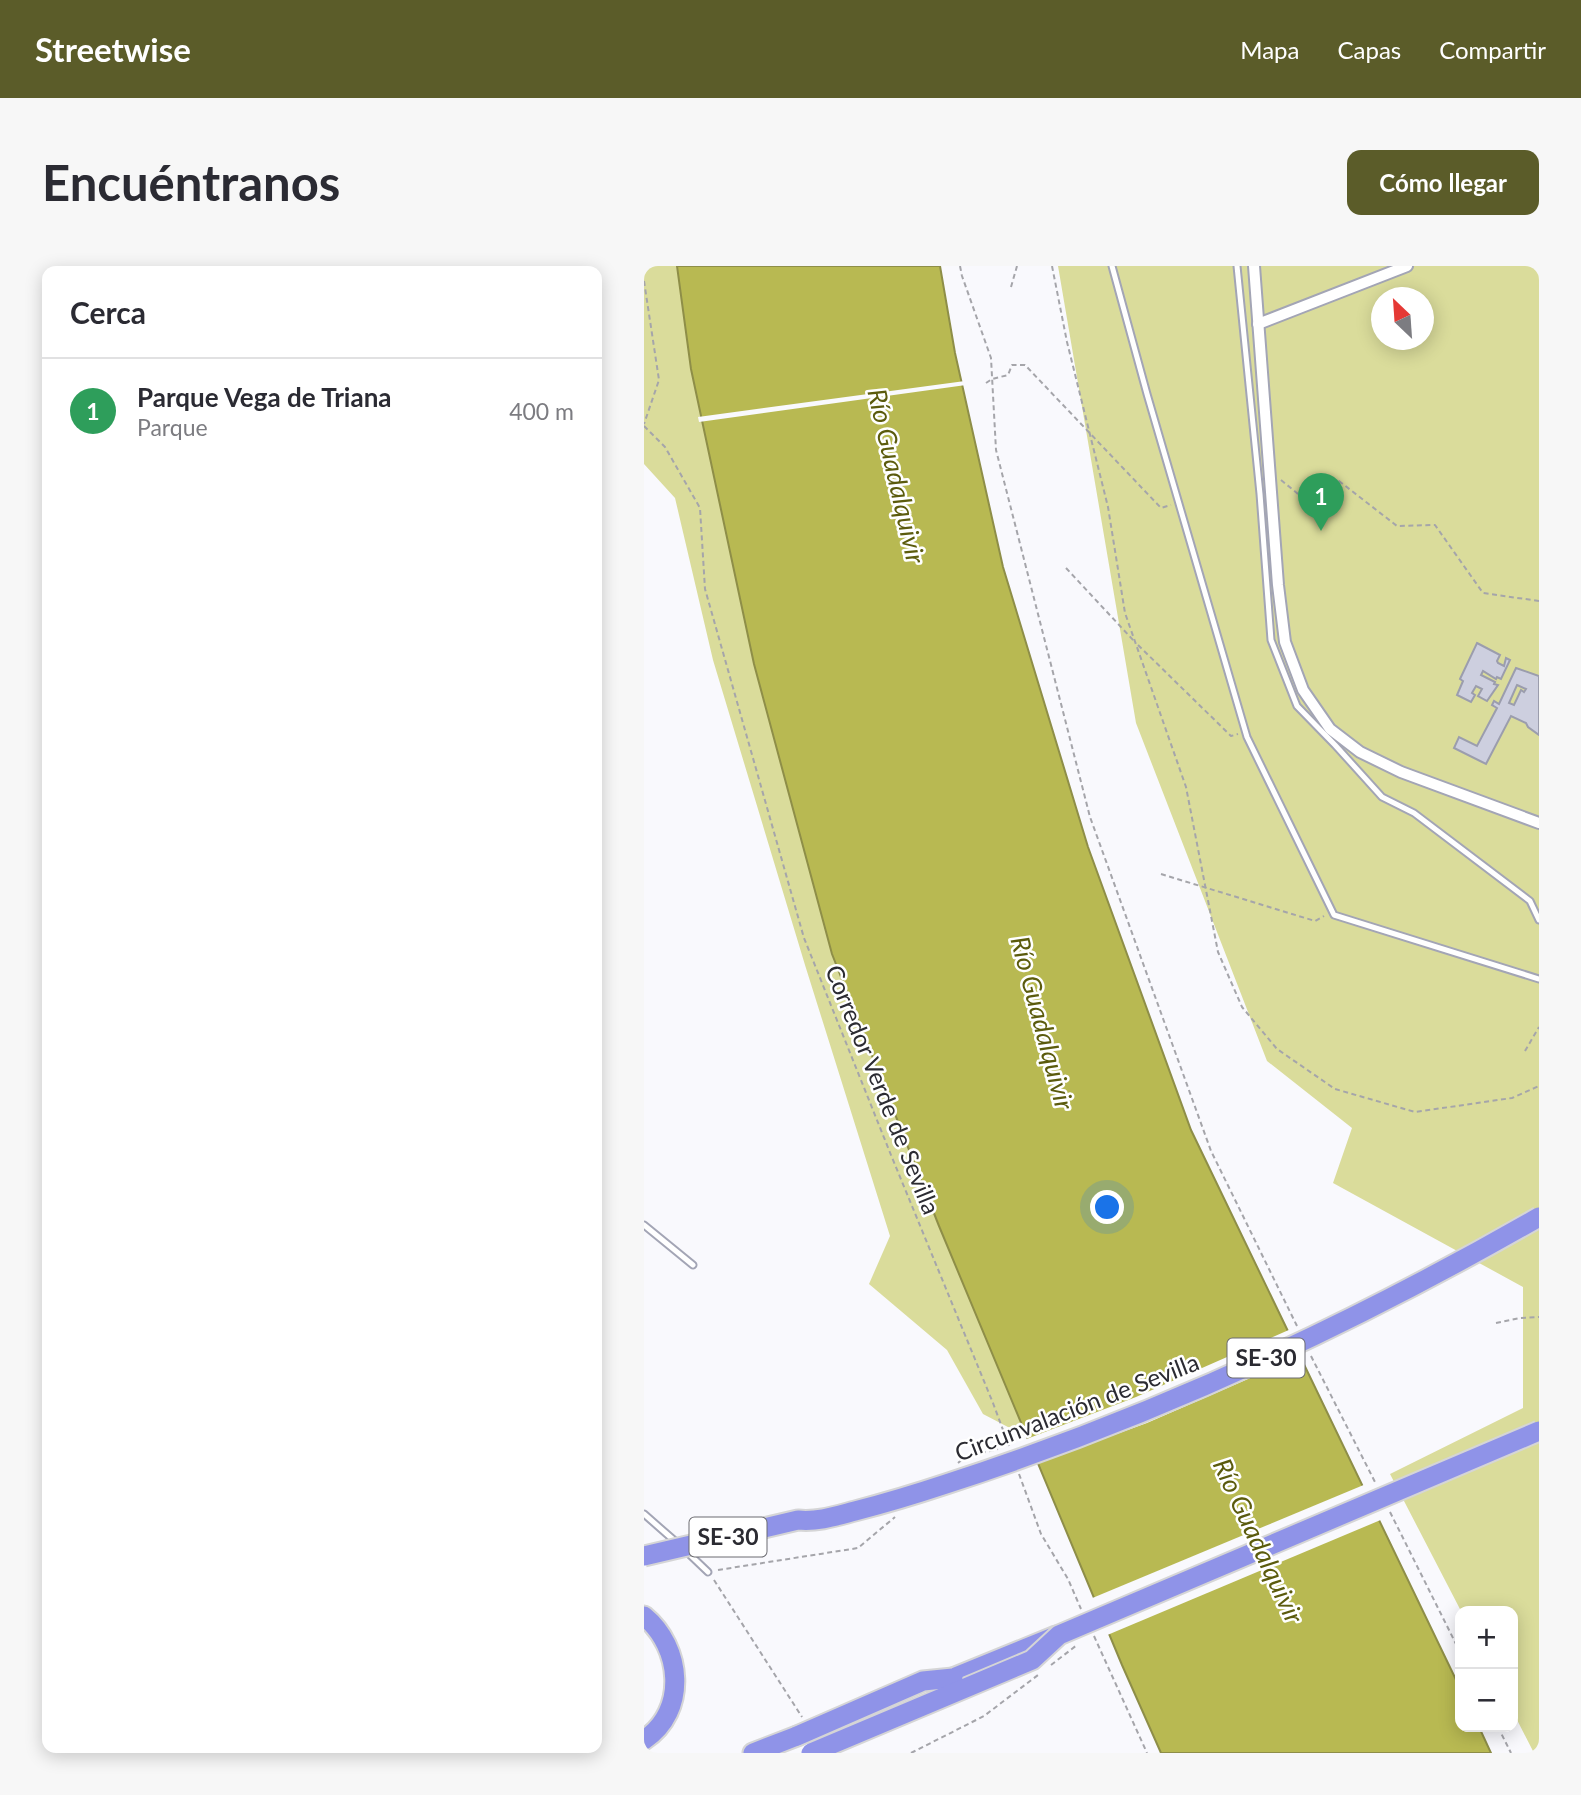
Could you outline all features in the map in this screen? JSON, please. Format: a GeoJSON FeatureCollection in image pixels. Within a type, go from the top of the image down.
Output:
{"type":"FeatureCollection","features":[{"type":"Feature","properties":{"kind":"highway","name":"Circunvalación de Sevilla"},"geometry":{"type":"LineString","coordinates":[[644,1556],[798,1520],[813,1521],[900,1500],[1051,1448],[1154,1408],[1321,1333],[1424,1281],[1539,1217]]}},
{"type":"Feature","properties":{"kind":"highway"},"geometry":{"type":"LineString","coordinates":[[789,1753],[953,1678],[1539,1432]]}},
{"type":"Feature","properties":{"kind":"highway"},"geometry":{"type":"LineString","coordinates":[[644,1568],[799,1530],[813,1521]]}},
{"type":"Feature","properties":{"kind":"highway"},"geometry":{"type":"LineString","coordinates":[[644,1616],[666,1641],[674,1664],[675,1688],[665,1716],[644,1740]]}},
{"type":"Feature","properties":{"kind":"highway"},"geometry":{"type":"LineString","coordinates":[[811,1753],[1032,1660],[1059,1635]]}},
{"type":"Feature","properties":{"kind":"highway"},"geometry":{"type":"LineString","coordinates":[[753,1753],[923,1681],[953,1678]]}},
{"type":"Feature","properties":{"kind":"street"},"geometry":{"type":"LineString","coordinates":[[1254,266],[1278,585],[1285,642],[1303,690],[1330,729],[1360,752],[1401,772],[1539,823]]}},
{"type":"Feature","properties":{"kind":"street"},"geometry":{"type":"LineString","coordinates":[[1258,324],[1407,266]]}},
{"type":"Feature","properties":{"kind":"lane"},"geometry":{"type":"LineString","coordinates":[[1112,266],[1246,732],[1334,915],[1539,979]]}},
{"type":"Feature","properties":{"kind":"lane"},"geometry":{"type":"LineString","coordinates":[[1237,266],[1260,494],[1271,640],[1297,706],[1382,797],[1414,813],[1530,901],[1539,920]]}},
{"type":"Feature","properties":{"kind":"lane"},"geometry":{"type":"LineString","coordinates":[[644,1225],[693,1265]]}},
{"type":"Feature","properties":{"kind":"lane"},"geometry":{"type":"LineString","coordinates":[[644,1514],[708,1572]]}},
{"type":"Feature","properties":{"kind":"path"},"geometry":{"type":"LineString","coordinates":[[960,266],[991,358],[996,450],[1090,817],[1211,1151],[1297,1326]]}},
{"type":"Feature","properties":{"kind":"path"},"geometry":{"type":"LineString","coordinates":[[1011,287],[1017,266]]}},
{"type":"Feature","properties":{"kind":"path"},"geometry":{"type":"LineString","coordinates":[[1052,266],[1067,342],[1108,507],[1125,613],[1186,787],[1217,952],[1242,1007],[1277,1049],[1335,1089],[1415,1112],[1511,1098],[1539,1086]]}},
{"type":"Feature","properties":{"kind":"path","name":"Corredor Verde de Sevilla"},"geometry":{"type":"LineString","coordinates":[[644,281],[659,380],[644,425],[664,447],[700,508],[705,589],[804,939],[1009,1446]]}},
{"type":"Feature","properties":{"kind":"path"},"geometry":{"type":"LineString","coordinates":[[986,383],[1008,375],[1012,365],[1025,365],[1161,508],[1179,503]]}},
{"type":"Feature","properties":{"kind":"path"},"geometry":{"type":"LineString","coordinates":[[1269,470],[1303,498],[1339,481],[1397,526],[1435,525],[1483,593],[1539,601]]}},
{"type":"Feature","properties":{"kind":"path"},"geometry":{"type":"LineString","coordinates":[[1066,568],[1136,644],[1231,736],[1246,732]]}},
{"type":"Feature","properties":{"kind":"path"},"geometry":{"type":"LineString","coordinates":[[1161,874],[1315,920],[1333,912]]}},
{"type":"Feature","properties":{"kind":"path"},"geometry":{"type":"LineString","coordinates":[[1525,1051],[1539,1027]]}},
{"type":"Feature","properties":{"kind":"path"},"geometry":{"type":"LineString","coordinates":[[1496,1323],[1539,1317]]}},
{"type":"Feature","properties":{"kind":"path"},"geometry":{"type":"LineString","coordinates":[[1309,1351],[1376,1484]]}},
{"type":"Feature","properties":{"kind":"path"},"geometry":{"type":"LineString","coordinates":[[955,1465],[965,1457],[998,1449]]}},
{"type":"Feature","properties":{"kind":"path"},"geometry":{"type":"LineString","coordinates":[[1018,1471],[1041,1534],[1068,1579],[1083,1612]]}},
{"type":"Feature","properties":{"kind":"path"},"geometry":{"type":"LineString","coordinates":[[1388,1508],[1455,1642]]}},
{"type":"Feature","properties":{"kind":"path"},"geometry":{"type":"LineString","coordinates":[[803,1719],[708,1572],[858,1548],[896,1516]]}},
{"type":"Feature","properties":{"kind":"path"},"geometry":{"type":"LineString","coordinates":[[1093,1633],[1147,1753]]}},
{"type":"Feature","properties":{"kind":"path"},"geometry":{"type":"LineString","coordinates":[[1049,1666],[1082,1642]]}},
{"type":"Feature","properties":{"kind":"path"},"geometry":{"type":"LineString","coordinates":[[911,1753],[984,1716],[1038,1675]]}},
{"type":"Feature","properties":{"kind":"path"},"geometry":{"type":"LineString","coordinates":[[1500,1732],[1511,1753]]}},
{"type":"Feature","properties":{"kind":"green space"},"geometry":{"type":"Polygon","coordinates":[[[644,266],[677,266],[691,369],[754,664],[832,954],[939,1226],[1027,1437],[983,1414],[947,1350],[869,1284],[890,1236],[713,660],[675,498],[644,464],[644,266]]]}},
{"type":"Feature","properties":{"kind":"green space"},"geometry":{"type":"Polygon","coordinates":[[[1058,266],[1539,266],[1539,1753],[1534,1753],[1518,1722],[1518,1606],[1458,1606],[1390,1474],[1523,1408],[1523,1287],[1333,1183],[1352,1128],[1267,1061],[1136,723],[1058,266]]]}},
{"type":"Feature","properties":{"kind":"water","name":"Río Guadalquivir"},"geometry":{"type":"Polygon","coordinates":[[[677,266],[940,266],[955,353],[1003,567],[1088,847],[1191,1130],[1455,1678],[1455,1732],[1481,1732],[1491,1753],[1161,1753],[939,1226],[832,954],[754,664],[691,369],[677,266]]]}},
{"type":"Feature","properties":{"kind":"pier"},"geometry":{"type":"Polygon","coordinates":[[[965,381],[966,385],[699,422],[698,417],[965,381]]]}},
{"type":"Feature","properties":{"kind":"pier"},"geometry":{"type":"Polygon","coordinates":[[[1291,1329],[1303,1354],[1147,1423],[1034,1464],[1024,1440],[1136,1397],[1291,1329]]]}},
{"type":"Feature","properties":{"kind":"pier"},"geometry":{"type":"Polygon","coordinates":[[[1366,1484],[1383,1519],[1105,1636],[1090,1599],[1366,1484]]]}},
{"type":"Feature","properties":{"kind":"building"},"geometry":{"type":"Polygon","coordinates":[[[1477,643],[1500,655],[1498,663],[1504,666],[1506,658],[1510,660],[1501,679],[1483,671],[1481,675],[1498,685],[1487,701],[1478,696],[1482,689],[1476,686],[1471,702],[1457,695],[1463,681],[1460,679],[1477,643]]]}},
{"type":"Feature","properties":{"kind":"building"},"geometry":{"type":"Polygon","coordinates":[[[1516,668],[1539,676],[1539,735],[1526,723],[1511,716],[1486,764],[1454,748],[1459,737],[1477,746],[1497,708],[1492,705],[1494,701],[1499,704],[1516,668]],[[1517,685],[1509,703],[1514,705],[1521,690],[1524,692],[1526,689],[1517,685]]]}},
{"type":"Feature","properties":{"kind":"place","name":"Parque Vega de Triana"},"geometry":{"type":"Point","coordinates":[1321,531]}}]}
